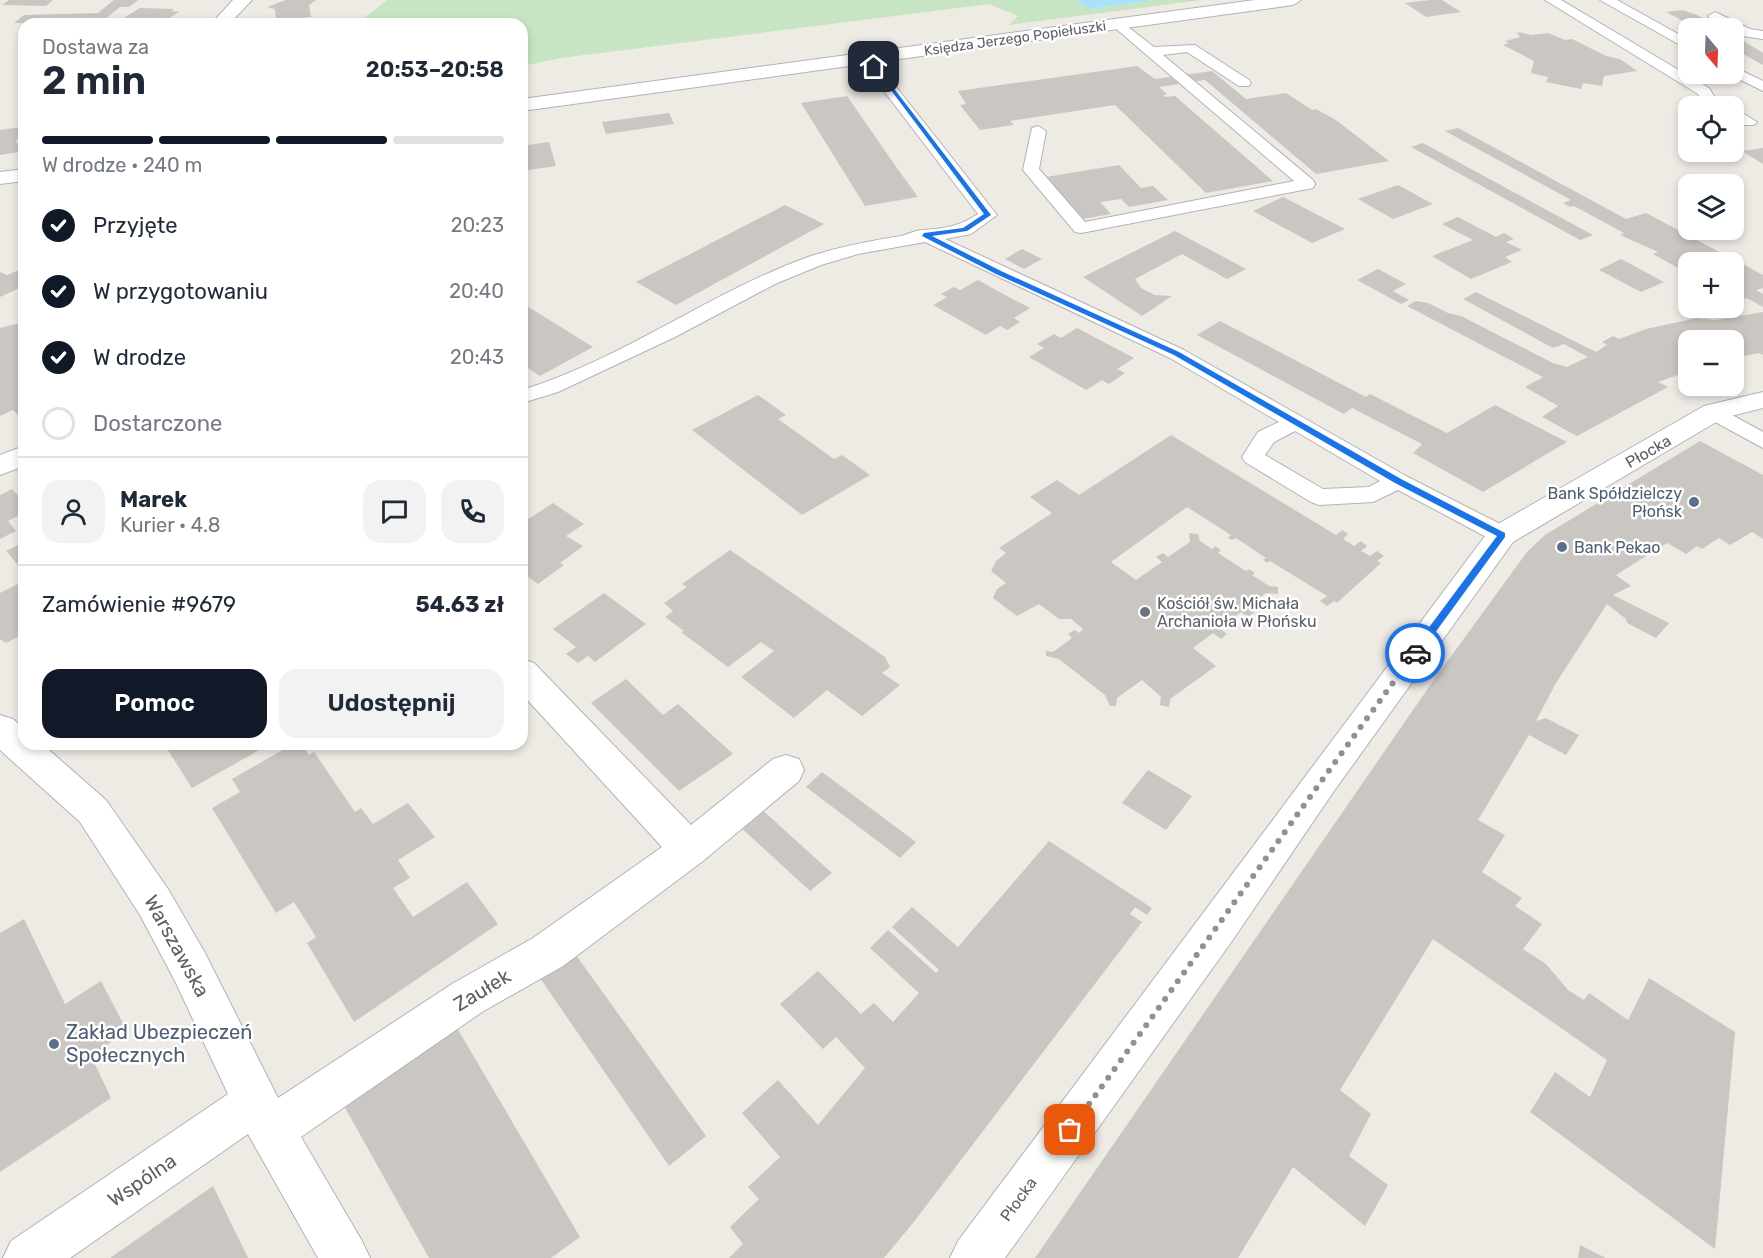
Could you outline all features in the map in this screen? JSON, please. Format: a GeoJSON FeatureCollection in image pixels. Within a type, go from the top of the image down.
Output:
{"type":"FeatureCollection","features":[{"type":"Feature","properties":{"kind":"street"},"geometry":{"type":"LineString","coordinates":[[225,18],[244,0]]}},
{"type":"Feature","properties":{"kind":"street","name":"Księdza Jerzego Popiełuszki"},"geometry":{"type":"LineString","coordinates":[[528,104],[1293,0]]}},
{"type":"Feature","properties":{"kind":"street"},"geometry":{"type":"LineString","coordinates":[[0,178],[18,176]]}},
{"type":"Feature","properties":{"kind":"street","name":"Płocka"},"geometry":{"type":"LineString","coordinates":[[975,1258],[1218,928],[1321,780],[1502,535],[1714,412],[1763,400]]}},
{"type":"Feature","properties":{"kind":"street"},"geometry":{"type":"LineString","coordinates":[[0,466],[18,458]]}},
{"type":"Feature","properties":{"kind":"street"},"geometry":{"type":"LineString","coordinates":[[528,678],[689,849]]}},
{"type":"Feature","properties":{"kind":"street","name":"Warszawska"},"geometry":{"type":"LineString","coordinates":[[0,729],[18,745]]}},
{"type":"Feature","properties":{"kind":"street","name":"Warszawska"},"geometry":{"type":"LineString","coordinates":[[24,750],[93,811],[165,920],[264,1115],[345,1258]]}},
{"type":"Feature","properties":{"kind":"street","name":"Zaułek"},"geometry":{"type":"LineString","coordinates":[[264,1115],[548,952],[689,849],[786,770]]}},
{"type":"Feature","properties":{"kind":"street","name":"Wspólna"},"geometry":{"type":"LineString","coordinates":[[28,1258],[264,1115]]}},
{"type":"Feature","properties":{"kind":"lane"},"geometry":{"type":"LineString","coordinates":[[1552,0],[1704,91],[1706,96]]}},
{"type":"Feature","properties":{"kind":"lane"},"geometry":{"type":"LineString","coordinates":[[1607,0],[1678,40]]}},
{"type":"Feature","properties":{"kind":"lane"},"geometry":{"type":"LineString","coordinates":[[1715,16],[1747,33],[1763,35]]}},
{"type":"Feature","properties":{"kind":"lane"},"geometry":{"type":"LineString","coordinates":[[1038,131],[1031,170],[1081,228],[1307,184],[1119,24]]}},
{"type":"Feature","properties":{"kind":"lane"},"geometry":{"type":"LineString","coordinates":[[1151,52],[1190,48],[1244,83]]}},
{"type":"Feature","properties":{"kind":"lane"},"geometry":{"type":"LineString","coordinates":[[528,395],[551,388],[668,333],[768,280],[815,261],[855,249],[924,235],[965,230],[988,215],[867,58]]}},
{"type":"Feature","properties":{"kind":"lane"},"geometry":{"type":"LineString","coordinates":[[1744,77],[1763,87]]}},
{"type":"Feature","properties":{"kind":"lane"},"geometry":{"type":"LineString","coordinates":[[1744,119],[1749,122]]}},
{"type":"Feature","properties":{"kind":"lane"},"geometry":{"type":"LineString","coordinates":[[924,235],[998,272],[1177,354],[1398,481],[1502,535]]}},
{"type":"Feature","properties":{"kind":"lane"},"geometry":{"type":"LineString","coordinates":[[1714,412],[1763,441]]}},
{"type":"Feature","properties":{"kind":"lane"},"geometry":{"type":"LineString","coordinates":[[1297,421],[1266,437],[1253,457],[1319,497],[1373,494],[1398,481]]}},
{"type":"Feature","properties":{"kind":"green space"},"geometry":{"type":"Polygon","coordinates":[[[387,0],[1077,0],[1089,9],[1154,0],[1202,0],[1009,25],[1018,16],[989,4],[561,58],[528,65],[528,18],[364,18],[387,0]]]}},
{"type":"Feature","properties":{"kind":"water"},"geometry":{"type":"Polygon","coordinates":[[[1077,0],[1154,0],[1089,9],[1077,0]]]}},
{"type":"Feature","properties":{"kind":"building"},"geometry":{"type":"Polygon","coordinates":[[[9,0],[53,0],[46,6],[2,5],[9,0]]]}},
{"type":"Feature","properties":{"kind":"building"},"geometry":{"type":"Polygon","coordinates":[[[114,0],[138,0],[129,7],[120,7],[106,18],[20,18],[24,15],[98,13],[114,0]]]}},
{"type":"Feature","properties":{"kind":"building"},"geometry":{"type":"Polygon","coordinates":[[[286,0],[316,0],[309,5],[311,17],[276,18],[275,9],[267,7],[286,0]]]}},
{"type":"Feature","properties":{"kind":"building"},"geometry":{"type":"Polygon","coordinates":[[[1442,0],[1461,12],[1426,17],[1405,3],[1442,0]]]}},
{"type":"Feature","properties":{"kind":"building"},"geometry":{"type":"Polygon","coordinates":[[[140,8],[174,9],[171,11],[179,12],[170,18],[124,18],[140,8]]]}},
{"type":"Feature","properties":{"kind":"building"},"geometry":{"type":"Polygon","coordinates":[[[1683,10],[1703,18],[1678,18],[1666,12],[1683,10]]]}},
{"type":"Feature","properties":{"kind":"building"},"geometry":{"type":"Polygon","coordinates":[[[1517,32],[1532,35],[1548,33],[1565,40],[1572,39],[1606,56],[1620,59],[1637,71],[1604,76],[1602,86],[1583,83],[1581,89],[1546,82],[1548,77],[1531,73],[1534,61],[1503,45],[1509,43],[1505,41],[1520,37],[1517,32]]]}},
{"type":"Feature","properties":{"kind":"building"},"geometry":{"type":"Polygon","coordinates":[[[1744,41],[1763,53],[1763,65],[1744,55],[1744,41]]]}},
{"type":"Feature","properties":{"kind":"building"},"geometry":{"type":"Polygon","coordinates":[[[1137,66],[1155,79],[1212,71],[1246,99],[1286,93],[1312,110],[1316,109],[1336,120],[1389,161],[1316,174],[1205,80],[1159,87],[1167,94],[1163,95],[1175,96],[1273,181],[1206,193],[1115,105],[1010,121],[1014,125],[980,130],[960,105],[966,104],[958,91],[1137,66]]]}},
{"type":"Feature","properties":{"kind":"building"},"geometry":{"type":"Polygon","coordinates":[[[847,96],[918,197],[865,206],[801,103],[847,96]]]}},
{"type":"Feature","properties":{"kind":"building"},"geometry":{"type":"Polygon","coordinates":[[[669,113],[674,124],[606,134],[602,122],[669,113]]]}},
{"type":"Feature","properties":{"kind":"building"},"geometry":{"type":"Polygon","coordinates":[[[18,127],[16,143],[18,143],[18,152],[0,155],[0,130],[18,127]]]}},
{"type":"Feature","properties":{"kind":"building"},"geometry":{"type":"Polygon","coordinates":[[[1458,128],[1626,219],[1646,213],[1678,230],[1678,240],[1697,240],[1720,252],[1678,252],[1678,268],[1653,254],[1658,252],[1620,235],[1624,233],[1574,206],[1570,207],[1563,203],[1571,200],[1445,131],[1458,128]]]}},
{"type":"Feature","properties":{"kind":"building"},"geometry":{"type":"Polygon","coordinates":[[[549,142],[556,166],[528,170],[528,145],[549,142]]]}},
{"type":"Feature","properties":{"kind":"building"},"geometry":{"type":"Polygon","coordinates":[[[1423,143],[1593,235],[1580,240],[1411,147],[1423,143]]]}},
{"type":"Feature","properties":{"kind":"building"},"geometry":{"type":"Polygon","coordinates":[[[1763,148],[1763,164],[1744,152],[1763,148]]]}},
{"type":"Feature","properties":{"kind":"building"},"geometry":{"type":"Polygon","coordinates":[[[1119,165],[1141,188],[1153,186],[1168,200],[1129,207],[1121,199],[1100,202],[1111,214],[1083,219],[1046,177],[1119,165]]]}},
{"type":"Feature","properties":{"kind":"building"},"geometry":{"type":"Polygon","coordinates":[[[1398,185],[1433,204],[1393,219],[1358,199],[1398,185]]]}},
{"type":"Feature","properties":{"kind":"building"},"geometry":{"type":"Polygon","coordinates":[[[1283,197],[1345,229],[1312,243],[1253,211],[1283,197]]]}},
{"type":"Feature","properties":{"kind":"building"},"geometry":{"type":"Polygon","coordinates":[[[785,205],[824,224],[676,305],[636,282],[785,205]]]}},
{"type":"Feature","properties":{"kind":"building"},"geometry":{"type":"Polygon","coordinates":[[[1458,217],[1496,237],[1504,233],[1514,239],[1506,242],[1522,250],[1505,257],[1512,262],[1471,279],[1432,256],[1473,240],[1442,224],[1458,217]]]}},
{"type":"Feature","properties":{"kind":"building"},"geometry":{"type":"Polygon","coordinates":[[[1175,231],[1246,269],[1227,279],[1182,254],[1135,279],[1141,288],[1155,295],[1172,296],[1142,316],[1083,277],[1175,231]]]}},
{"type":"Feature","properties":{"kind":"building"},"geometry":{"type":"Polygon","coordinates":[[[1022,249],[1042,259],[1024,269],[1005,259],[1022,249]]]}},
{"type":"Feature","properties":{"kind":"building"},"geometry":{"type":"Polygon","coordinates":[[[1621,259],[1664,282],[1641,292],[1599,270],[1621,259]]]}},
{"type":"Feature","properties":{"kind":"building"},"geometry":{"type":"Polygon","coordinates":[[[1744,265],[1763,275],[1763,288],[1756,290],[1763,294],[1763,307],[1747,298],[1744,299],[1744,265]]]}},
{"type":"Feature","properties":{"kind":"building"},"geometry":{"type":"Polygon","coordinates":[[[1378,269],[1406,284],[1393,291],[1409,300],[1401,304],[1357,280],[1378,269]]]}},
{"type":"Feature","properties":{"kind":"building"},"geometry":{"type":"Polygon","coordinates":[[[18,270],[18,289],[0,297],[0,272],[7,275],[18,270]]]}},
{"type":"Feature","properties":{"kind":"building"},"geometry":{"type":"Polygon","coordinates":[[[978,280],[1030,308],[1014,318],[1020,322],[1007,330],[1000,326],[986,335],[933,305],[947,297],[941,294],[954,287],[960,290],[978,280]]]}},
{"type":"Feature","properties":{"kind":"building"},"geometry":{"type":"Polygon","coordinates":[[[1476,292],[1596,352],[1607,345],[1602,342],[1613,336],[1619,339],[1646,329],[1697,318],[1715,320],[1744,318],[1744,315],[1763,312],[1763,355],[1759,353],[1744,356],[1744,330],[1678,330],[1678,375],[1658,382],[1668,387],[1577,436],[1542,417],[1558,406],[1525,387],[1543,377],[1407,306],[1416,301],[1428,303],[1448,313],[1461,316],[1553,363],[1567,367],[1588,357],[1564,344],[1553,348],[1463,299],[1476,292]]]}},
{"type":"Feature","properties":{"kind":"building"},"geometry":{"type":"Polygon","coordinates":[[[528,307],[593,347],[540,376],[528,368],[528,307]]]}},
{"type":"Feature","properties":{"kind":"building"},"geometry":{"type":"Polygon","coordinates":[[[1220,321],[1366,397],[1370,394],[1447,433],[1495,405],[1567,442],[1483,492],[1413,453],[1422,444],[1352,408],[1344,414],[1197,335],[1220,321]]]}},
{"type":"Feature","properties":{"kind":"building"},"geometry":{"type":"Polygon","coordinates":[[[18,324],[18,415],[13,410],[0,416],[0,328],[18,324]]]}},
{"type":"Feature","properties":{"kind":"building"},"geometry":{"type":"Polygon","coordinates":[[[1077,328],[1134,358],[1117,369],[1125,373],[1109,384],[1102,380],[1086,390],[1029,357],[1044,348],[1037,344],[1054,334],[1061,338],[1077,328]]]}},
{"type":"Feature","properties":{"kind":"building"},"geometry":{"type":"Polygon","coordinates":[[[758,395],[786,415],[778,419],[834,459],[842,455],[870,475],[802,515],[692,430],[758,395]]]}},
{"type":"Feature","properties":{"kind":"building"},"geometry":{"type":"Polygon","coordinates":[[[1171,435],[1336,535],[1342,530],[1348,534],[1343,539],[1354,546],[1361,541],[1367,546],[1361,551],[1370,556],[1377,551],[1384,556],[1377,561],[1381,563],[1337,603],[1334,601],[1327,606],[1320,601],[1327,596],[1270,561],[1267,563],[1263,560],[1266,558],[1236,538],[1232,540],[1228,538],[1231,535],[1187,507],[1111,562],[1136,580],[1162,562],[1156,557],[1163,553],[1168,557],[1190,542],[1189,533],[1198,534],[1200,541],[1212,549],[1215,546],[1221,550],[1218,553],[1246,571],[1249,569],[1255,573],[1252,575],[1269,586],[1278,587],[1278,594],[1266,593],[1246,607],[1255,612],[1248,617],[1241,612],[1219,628],[1227,634],[1221,639],[1213,633],[1193,648],[1216,666],[1170,699],[1169,707],[1160,705],[1161,697],[1142,680],[1117,698],[1116,706],[1110,706],[1105,695],[1059,659],[1046,656],[1046,651],[1053,652],[1072,638],[1068,634],[1075,630],[1079,633],[1083,629],[1071,619],[1059,619],[1039,604],[1017,616],[993,598],[997,589],[1006,583],[991,571],[996,561],[1006,553],[999,548],[1052,513],[1030,497],[1057,480],[1079,495],[1171,435]]]}},
{"type":"Feature","properties":{"kind":"building"},"geometry":{"type":"Polygon","coordinates":[[[1700,441],[1763,475],[1763,539],[1752,532],[1730,545],[1719,538],[1702,549],[1697,546],[1686,554],[1667,543],[1616,575],[1631,586],[1613,595],[1669,623],[1656,638],[1627,623],[1626,619],[1607,604],[1556,683],[1536,721],[1546,718],[1579,735],[1566,755],[1529,735],[1478,820],[1505,835],[1482,872],[1522,898],[1515,906],[1542,924],[1523,949],[1546,964],[1568,990],[1584,1000],[1589,993],[1628,1020],[1649,978],[1735,1032],[1715,1249],[1530,1112],[1555,1072],[1590,1097],[1607,1060],[1433,939],[1340,1090],[1371,1114],[1349,1156],[1388,1185],[1365,1226],[1293,1167],[1238,1258],[1035,1258],[1433,681],[1527,552],[1545,535],[1700,441]]]}},
{"type":"Feature","properties":{"kind":"building"},"geometry":{"type":"Polygon","coordinates":[[[12,489],[18,496],[18,516],[8,521],[16,531],[0,539],[0,495],[12,489]]]}},
{"type":"Feature","properties":{"kind":"building"},"geometry":{"type":"Polygon","coordinates":[[[553,503],[584,524],[566,536],[583,546],[560,563],[564,565],[538,584],[528,576],[528,519],[553,503]]]}},
{"type":"Feature","properties":{"kind":"building"},"geometry":{"type":"Polygon","coordinates":[[[18,545],[18,565],[6,551],[18,545]]]}},
{"type":"Feature","properties":{"kind":"building"},"geometry":{"type":"Polygon","coordinates":[[[730,550],[885,657],[890,667],[882,673],[900,685],[862,716],[827,690],[794,718],[741,677],[774,651],[761,642],[728,667],[681,632],[684,631],[665,617],[673,611],[664,603],[687,587],[682,584],[730,550]]]}},
{"type":"Feature","properties":{"kind":"building"},"geometry":{"type":"Polygon","coordinates":[[[18,584],[18,637],[6,643],[0,639],[0,593],[18,584]]]}},
{"type":"Feature","properties":{"kind":"building"},"geometry":{"type":"Polygon","coordinates":[[[604,593],[646,624],[595,662],[588,656],[578,663],[566,654],[576,647],[553,629],[604,593]]]}},
{"type":"Feature","properties":{"kind":"building"},"geometry":{"type":"Polygon","coordinates":[[[626,679],[663,715],[678,704],[733,754],[679,791],[591,703],[626,679]]]}},
{"type":"Feature","properties":{"kind":"building"},"geometry":{"type":"Polygon","coordinates":[[[168,750],[259,750],[192,788],[168,750]]]}},
{"type":"Feature","properties":{"kind":"building"},"geometry":{"type":"Polygon","coordinates":[[[283,750],[306,750],[309,755],[314,752],[355,812],[361,808],[373,824],[408,803],[435,837],[398,860],[410,878],[393,888],[413,917],[467,882],[498,924],[354,1022],[307,943],[316,937],[294,902],[276,913],[212,808],[240,792],[232,779],[283,750]]]}},
{"type":"Feature","properties":{"kind":"building"},"geometry":{"type":"Polygon","coordinates":[[[1148,770],[1192,796],[1166,830],[1122,803],[1148,770]]]}},
{"type":"Feature","properties":{"kind":"building"},"geometry":{"type":"Polygon","coordinates":[[[822,772],[916,842],[900,858],[806,787],[822,772]]]}},
{"type":"Feature","properties":{"kind":"building"},"geometry":{"type":"Polygon","coordinates":[[[760,808],[832,873],[810,891],[737,824],[760,808]]]}},
{"type":"Feature","properties":{"kind":"building"},"geometry":{"type":"Polygon","coordinates":[[[1049,841],[1152,908],[1147,915],[1135,907],[1130,914],[1142,922],[913,1223],[884,1258],[729,1258],[743,1244],[730,1227],[759,1199],[748,1187],[780,1157],[742,1113],[778,1080],[818,1125],[865,1068],[836,1037],[823,1049],[780,1004],[818,971],[861,1014],[874,1003],[893,1022],[919,993],[870,948],[888,930],[936,973],[939,970],[892,927],[912,907],[958,947],[1049,841]]]}},
{"type":"Feature","properties":{"kind":"building","name":"Zakład Ubezpieczeń Społecznych"},"geometry":{"type":"Polygon","coordinates":[[[24,919],[65,1004],[101,981],[127,1031],[91,1056],[111,1098],[0,1172],[0,933],[24,919]]]}},
{"type":"Feature","properties":{"kind":"building"},"geometry":{"type":"Polygon","coordinates":[[[573,951],[706,1136],[669,1166],[538,975],[573,951]]]}},
{"type":"Feature","properties":{"kind":"building"},"geometry":{"type":"Polygon","coordinates":[[[457,1028],[580,1237],[551,1258],[429,1258],[343,1104],[457,1028]]]}},
{"type":"Feature","properties":{"kind":"building"},"geometry":{"type":"Polygon","coordinates":[[[213,1186],[248,1258],[110,1258],[213,1186]]]}},
{"type":"Feature","properties":{"kind":"building"},"geometry":{"type":"Polygon","coordinates":[[[1580,1245],[1606,1258],[1578,1258],[1580,1245]]]}},
{"type":"Feature","properties":{"kind":"way so far"},"geometry":{"type":"LineString","coordinates":[[1070,1130],[1415,653]]}},
{"type":"Feature","properties":{"kind":"place","name":"Bank Spółdzielczy Płońsk"},"geometry":{"type":"Point","coordinates":[1694,502]}},
{"type":"Feature","properties":{"kind":"place","name":"Bank Pekao"},"geometry":{"type":"Point","coordinates":[1562,547]}},
{"type":"Feature","properties":{"kind":"place","name":"Kościół św. Michała Archanioła w Płońsku"},"geometry":{"type":"Point","coordinates":[1145,612]}},
{"type":"Feature","properties":{"kind":"place","name":"Zakład Ubezpieczeń Społecznych"},"geometry":{"type":"Point","coordinates":[54,1044]}},
{"type":"Feature","properties":{"kind":"route"},"geometry":{"type":"LineString","coordinates":[[874,67],[988,215],[965,230],[924,235],[998,272],[1177,354],[1398,481],[1502,535],[1415,653]]}}]}
